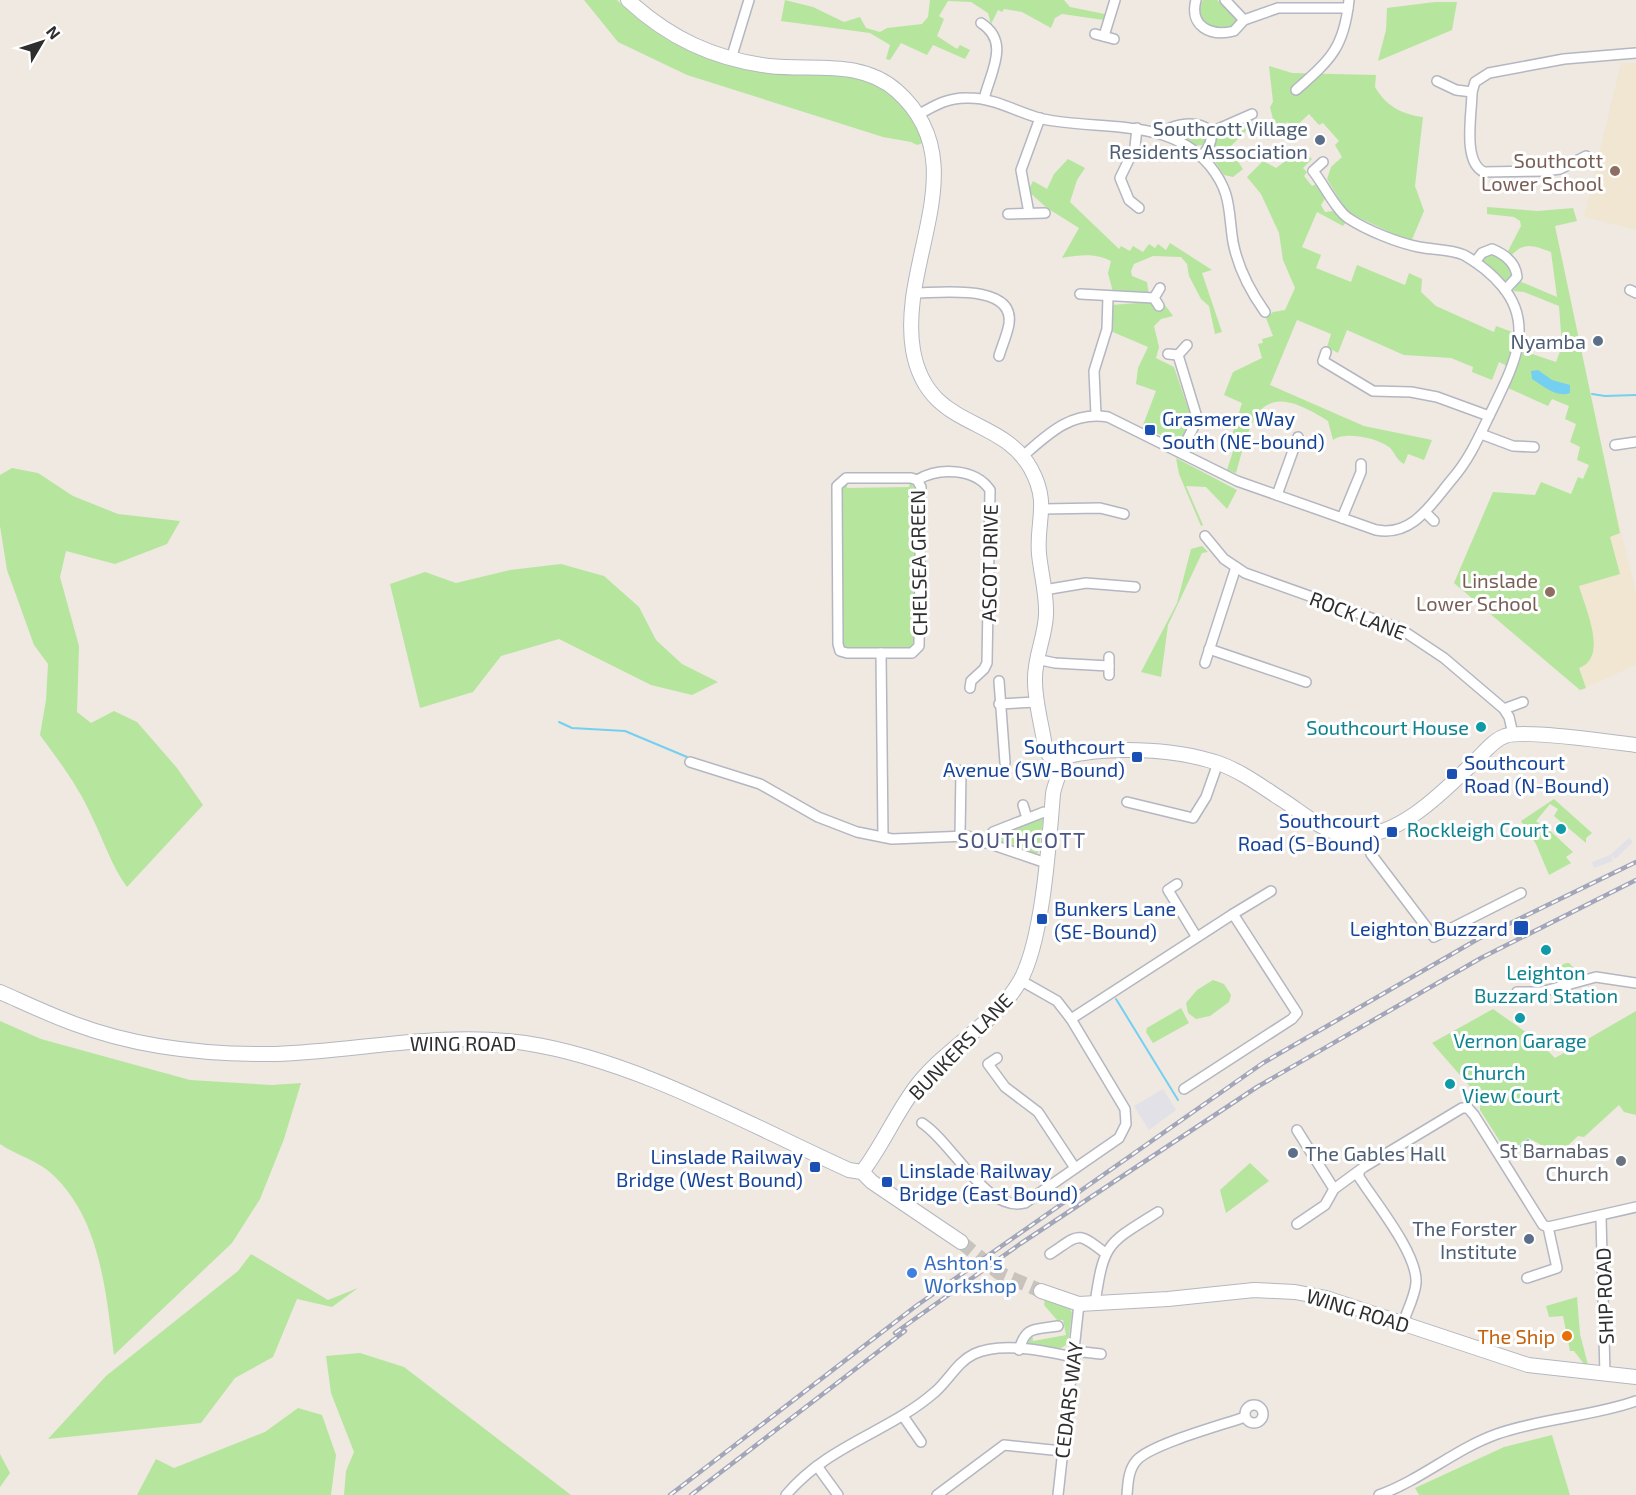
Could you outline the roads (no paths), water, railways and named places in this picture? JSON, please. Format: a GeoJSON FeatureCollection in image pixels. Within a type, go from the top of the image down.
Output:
{"type":"FeatureCollection","features":[{"type":"Feature","properties":{"kind":"street"},"geometry":{"type":"LineString","coordinates":[[628,0],[681,40],[731,59],[768,65],[856,70],[872,75],[896,90],[918,115],[929,136],[936,172],[915,292],[913,348],[925,384],[939,402],[959,417],[997,435],[1023,456],[1039,487],[1043,509],[1038,551],[1046,616],[1036,659],[1034,682],[1043,736],[1054,750],[1057,759],[1078,753],[1135,751],[1180,754],[1218,763],[1252,780],[1328,829],[1341,835],[1368,835],[1393,826],[1424,808],[1497,741],[1512,734],[1636,745]]}},
{"type":"Feature","properties":{"kind":"street"},"geometry":{"type":"LineString","coordinates":[[731,59],[749,0]]}},
{"type":"Feature","properties":{"kind":"street"},"geometry":{"type":"LineString","coordinates":[[1104,36],[1115,0]]}},
{"type":"Feature","properties":{"kind":"street"},"geometry":{"type":"LineString","coordinates":[[1196,0],[1195,20],[1207,31],[1216,33],[1234,31],[1244,20],[1278,8],[1348,4],[1342,40],[1327,60],[1296,90]]}},
{"type":"Feature","properties":{"kind":"street"},"geometry":{"type":"LineString","coordinates":[[1225,0],[1244,20]]}},
{"type":"Feature","properties":{"kind":"street"},"geometry":{"type":"LineString","coordinates":[[981,23],[997,40],[999,50],[984,99]]}},
{"type":"Feature","properties":{"kind":"street"},"geometry":{"type":"LineString","coordinates":[[1586,156],[1560,169],[1545,171],[1484,172],[1477,169],[1470,153],[1472,92],[1475,82],[1489,73],[1564,58],[1636,53]]}},
{"type":"Feature","properties":{"kind":"street"},"geometry":{"type":"LineString","coordinates":[[1437,81],[1456,90],[1472,92]]}},
{"type":"Feature","properties":{"kind":"street"},"geometry":{"type":"LineString","coordinates":[[918,115],[945,100],[984,99],[1040,118],[1095,127],[1137,128],[1162,133],[1184,144],[1201,157],[1224,188],[1230,204],[1233,242],[1238,262],[1253,302],[1266,312]]}},
{"type":"Feature","properties":{"kind":"street"},"geometry":{"type":"LineString","coordinates":[[1211,132],[1252,114]]}},
{"type":"Feature","properties":{"kind":"street"},"geometry":{"type":"LineString","coordinates":[[1029,213],[1021,170],[1040,118]]}},
{"type":"Feature","properties":{"kind":"street"},"geometry":{"type":"LineString","coordinates":[[1162,133],[1172,128],[1195,125],[1207,127],[1211,132],[1212,141],[1201,157]]}},
{"type":"Feature","properties":{"kind":"street"},"geometry":{"type":"LineString","coordinates":[[1137,128],[1135,147],[1119,178],[1129,200],[1139,208]]}},
{"type":"Feature","properties":{"kind":"street"},"geometry":{"type":"LineString","coordinates":[[1023,456],[1063,423],[1096,415],[1122,422],[1238,481],[1376,530],[1395,532],[1410,526],[1425,512],[1458,473],[1481,434],[1512,366],[1521,335],[1517,309],[1505,290],[1475,262],[1454,252],[1404,244],[1350,219],[1313,171],[1323,162]]}},
{"type":"Feature","properties":{"kind":"street"},"geometry":{"type":"LineString","coordinates":[[1008,214],[1045,213]]}},
{"type":"Feature","properties":{"kind":"street"},"geometry":{"type":"LineString","coordinates":[[1475,262],[1487,250],[1498,251],[1508,258],[1516,270],[1517,277],[1505,290]]}},
{"type":"Feature","properties":{"kind":"street"},"geometry":{"type":"LineString","coordinates":[[1080,294],[1156,302],[1160,288]]}},
{"type":"Feature","properties":{"kind":"street"},"geometry":{"type":"LineString","coordinates":[[915,292],[983,294],[999,300],[1005,307],[1010,323],[999,356]]}},
{"type":"Feature","properties":{"kind":"street"},"geometry":{"type":"LineString","coordinates":[[1096,415],[1094,371],[1107,329],[1108,297]]}},
{"type":"Feature","properties":{"kind":"street"},"geometry":{"type":"LineString","coordinates":[[1181,453],[1195,424],[1196,414],[1173,354],[1187,345]]}},
{"type":"Feature","properties":{"kind":"street"},"geometry":{"type":"LineString","coordinates":[[1323,361],[1373,391],[1411,392],[1437,397],[1489,416]]}},
{"type":"Feature","properties":{"kind":"street"},"geometry":{"type":"LineString","coordinates":[[1623,433],[1625,443]]}},
{"type":"Feature","properties":{"kind":"street"},"geometry":{"type":"LineString","coordinates":[[1481,434],[1514,446],[1534,447]]}},
{"type":"Feature","properties":{"kind":"street"},"geometry":{"type":"LineString","coordinates":[[1277,495],[1294,441]]}},
{"type":"Feature","properties":{"kind":"street"},"geometry":{"type":"LineString","coordinates":[[1615,445],[1636,442]]}},
{"type":"Feature","properties":{"kind":"street"},"geometry":{"type":"LineString","coordinates":[[1342,518],[1361,464]]}},
{"type":"Feature","properties":{"kind":"street","name":"ASCOT DRIVE"},"geometry":{"type":"LineString","coordinates":[[917,480],[928,474],[968,473],[980,478],[990,490],[983,645],[987,663],[971,681],[970,688]]}},
{"type":"Feature","properties":{"kind":"street","name":"CHELSEA GREEN"},"geometry":{"type":"LineString","coordinates":[[838,478],[917,480],[921,487],[920,653],[837,654],[838,478]]}},
{"type":"Feature","properties":{"kind":"street"},"geometry":{"type":"LineString","coordinates":[[1043,509],[1091,507],[1121,511]]}},
{"type":"Feature","properties":{"kind":"street"},"geometry":{"type":"LineString","coordinates":[[1425,512],[1434,521]]}},
{"type":"Feature","properties":{"kind":"street","name":"ROCK LANE"},"geometry":{"type":"LineString","coordinates":[[1205,536],[1209,545],[1236,567],[1399,628],[1444,658],[1504,709]]}},
{"type":"Feature","properties":{"kind":"street"},"geometry":{"type":"LineString","coordinates":[[1205,663],[1236,567]]}},
{"type":"Feature","properties":{"kind":"street"},"geometry":{"type":"LineString","coordinates":[[1044,590],[1086,583],[1135,586]]}},
{"type":"Feature","properties":{"kind":"street"},"geometry":{"type":"LineString","coordinates":[[1209,649],[1290,680],[1306,682]]}},
{"type":"Feature","properties":{"kind":"street"},"geometry":{"type":"LineString","coordinates":[[881,653],[883,837]]}},
{"type":"Feature","properties":{"kind":"street"},"geometry":{"type":"LineString","coordinates":[[1036,659],[1055,663],[1109,666]]}},
{"type":"Feature","properties":{"kind":"street"},"geometry":{"type":"LineString","coordinates":[[999,681],[1005,763]]}},
{"type":"Feature","properties":{"kind":"street"},"geometry":{"type":"LineString","coordinates":[[999,704],[1037,702]]}},
{"type":"Feature","properties":{"kind":"street"},"geometry":{"type":"LineString","coordinates":[[1512,734],[1509,717],[1504,709],[1523,702]]}},
{"type":"Feature","properties":{"kind":"street","name":"BUNKERS LANE"},"geometry":{"type":"LineString","coordinates":[[862,1172],[918,1084],[941,1060],[993,1016],[1020,980],[1030,957],[1036,930],[1053,791],[1050,779],[1057,759]]}},
{"type":"Feature","properties":{"kind":"street"},"geometry":{"type":"LineString","coordinates":[[690,762],[760,784],[818,817],[857,832],[883,837],[925,839],[960,835],[1046,863]]}},
{"type":"Feature","properties":{"kind":"street"},"geometry":{"type":"LineString","coordinates":[[1139,795],[1131,804],[1193,818],[1206,797],[1218,763]]}},
{"type":"Feature","properties":{"kind":"street"},"geometry":{"type":"LineString","coordinates":[[949,771],[978,770]]}},
{"type":"Feature","properties":{"kind":"street"},"geometry":{"type":"LineString","coordinates":[[960,835],[961,771]]}},
{"type":"Feature","properties":{"kind":"street"},"geometry":{"type":"LineString","coordinates":[[1023,805],[1027,818]]}},
{"type":"Feature","properties":{"kind":"street"},"geometry":{"type":"LineString","coordinates":[[986,843],[993,832],[1044,812]]}},
{"type":"Feature","properties":{"kind":"street"},"geometry":{"type":"LineString","coordinates":[[1368,835],[1371,854],[1434,937],[1521,893]]}},
{"type":"Feature","properties":{"kind":"street"},"geometry":{"type":"LineString","coordinates":[[1177,884],[1168,890],[1196,936]]}},
{"type":"Feature","properties":{"kind":"street"},"geometry":{"type":"LineString","coordinates":[[1071,1019],[1196,936],[1271,891]]}},
{"type":"Feature","properties":{"kind":"street"},"geometry":{"type":"LineString","coordinates":[[1184,1089],[1292,1019],[1297,1013],[1233,914]]}},
{"type":"Feature","properties":{"kind":"street"},"geometry":{"type":"LineString","coordinates":[[1517,992],[1541,992],[1596,977],[1636,983]]}},
{"type":"Feature","properties":{"kind":"street"},"geometry":{"type":"LineString","coordinates":[[922,1123],[952,1150],[977,1181],[1000,1201],[1013,1206],[1025,1203],[1119,1138],[1124,1131],[1127,1118],[1125,1109],[1071,1019],[1057,1001],[1020,980]]}},
{"type":"Feature","properties":{"kind":"street","name":"WING ROAD"},"geometry":{"type":"LineString","coordinates":[[0,992],[77,1025],[148,1044],[192,1051],[277,1054],[452,1039],[486,1040],[556,1049],[639,1076],[849,1170],[862,1172],[872,1182],[961,1242]]}},
{"type":"Feature","properties":{"kind":"street"},"geometry":{"type":"LineString","coordinates":[[997,1058],[988,1064],[998,1080],[1038,1112],[1075,1168]]}},
{"type":"Feature","properties":{"kind":"street"},"geometry":{"type":"LineString","coordinates":[[1297,1224],[1325,1205],[1334,1189],[1462,1108],[1468,1108],[1543,1225],[1548,1227],[1601,1217],[1636,1207]]}},
{"type":"Feature","properties":{"kind":"street"},"geometry":{"type":"LineString","coordinates":[[1297,1130],[1334,1189]]}},
{"type":"Feature","properties":{"kind":"street"},"geometry":{"type":"LineString","coordinates":[[1359,1172],[1359,1177],[1407,1251],[1415,1272],[1416,1285],[1403,1323]]}},
{"type":"Feature","properties":{"kind":"street"},"geometry":{"type":"LineString","coordinates":[[1095,1303],[1105,1253],[1124,1234],[1158,1212]]}},
{"type":"Feature","properties":{"kind":"street","name":"SHIP ROAD"},"geometry":{"type":"LineString","coordinates":[[1601,1217],[1605,1375]]}},
{"type":"Feature","properties":{"kind":"street"},"geometry":{"type":"LineString","coordinates":[[1548,1227],[1557,1269]]}},
{"type":"Feature","properties":{"kind":"street"},"geometry":{"type":"LineString","coordinates":[[1050,1254],[1076,1237],[1082,1236],[1105,1253]]}},
{"type":"Feature","properties":{"kind":"street"},"geometry":{"type":"LineString","coordinates":[[1527,1278],[1568,1266]]}},
{"type":"Feature","properties":{"kind":"street","name":"WING ROAD"},"geometry":{"type":"LineString","coordinates":[[1041,1291],[1079,1304],[1117,1304],[1254,1290],[1295,1292],[1326,1298],[1527,1365],[1636,1377]]}},
{"type":"Feature","properties":{"kind":"street","name":"CEDARS WAY"},"geometry":{"type":"LineString","coordinates":[[1058,1495],[1079,1304]]}},
{"type":"Feature","properties":{"kind":"street"},"geometry":{"type":"LineString","coordinates":[[1018,1350],[1023,1335],[1029,1330],[1058,1326]]}},
{"type":"Feature","properties":{"kind":"street"},"geometry":{"type":"LineString","coordinates":[[786,1495],[817,1466],[864,1435],[903,1416],[936,1391],[961,1362],[975,1353],[996,1348],[1101,1354]]}},
{"type":"Feature","properties":{"kind":"street"},"geometry":{"type":"LineString","coordinates":[[1379,1495],[1496,1434],[1607,1412],[1636,1401]]}},
{"type":"Feature","properties":{"kind":"street"},"geometry":{"type":"LineString","coordinates":[[903,1416],[921,1442]]}},
{"type":"Feature","properties":{"kind":"street"},"geometry":{"type":"LineString","coordinates":[[1127,1495],[1128,1477],[1137,1460],[1152,1450],[1245,1417]]}},
{"type":"Feature","properties":{"kind":"street"},"geometry":{"type":"LineString","coordinates":[[937,1495],[1004,1445],[1062,1451]]}},
{"type":"Feature","properties":{"kind":"street"},"geometry":{"type":"LineString","coordinates":[[817,1466],[838,1495]]}},
{"type":"Feature","properties":{"kind":"water"},"geometry":{"type":"Polygon","coordinates":[[[1538,370],[1552,380],[1570,385],[1570,393],[1555,393],[1532,379],[1531,371],[1538,370]]]}},
{"type":"Feature","properties":{"kind":"waterway"},"geometry":{"type":"LineString","coordinates":[[1592,394],[1636,395]]}},
{"type":"Feature","properties":{"kind":"waterway"},"geometry":{"type":"LineString","coordinates":[[559,722],[572,728],[625,731],[687,757]]}},
{"type":"Feature","properties":{"kind":"waterway"},"geometry":{"type":"LineString","coordinates":[[1116,999],[1178,1100]]}},
{"type":"Feature","properties":{"kind":"waterway"},"geometry":{"type":"LineString","coordinates":[[1506,1158],[1528,1140]]}},
{"type":"Feature","properties":{"kind":"tunnel"},"geometry":{"type":"LineString","coordinates":[[961,1242],[999,1273],[1041,1291]]}},
{"type":"Feature","properties":{"kind":"railway"},"geometry":{"type":"LineString","coordinates":[[670,1495],[916,1306],[1263,1063],[1478,939],[1636,862]]}},
{"type":"Feature","properties":{"kind":"railway"},"geometry":{"type":"LineString","coordinates":[[895,1333],[1020,1244],[1257,1087],[1481,958],[1636,880]]}},
{"type":"Feature","properties":{"kind":"railway"},"geometry":{"type":"LineString","coordinates":[[691,1495],[905,1331]]}},
{"type":"Feature","properties":{"kind":"place","name":"Southcott Village Residents Association"},"geometry":{"type":"Point","coordinates":[1320,140]}},
{"type":"Feature","properties":{"kind":"place","name":"Southcott Lower School"},"geometry":{"type":"Point","coordinates":[1615,171]}},
{"type":"Feature","properties":{"kind":"place","name":"Nyamba"},"geometry":{"type":"Point","coordinates":[1598,341]}},
{"type":"Feature","properties":{"kind":"place","name":"Grasmere Way South (NE-bound)"},"geometry":{"type":"Point","coordinates":[1150,430]}},
{"type":"Feature","properties":{"kind":"place","name":"Linslade Lower School"},"geometry":{"type":"Point","coordinates":[1550,592]}},
{"type":"Feature","properties":{"kind":"place","name":"Southcourt House"},"geometry":{"type":"Point","coordinates":[1481,727]}},
{"type":"Feature","properties":{"kind":"place","name":"Southcourt Avenue (SW-Bound)"},"geometry":{"type":"Point","coordinates":[1137,757]}},
{"type":"Feature","properties":{"kind":"place","name":"Southcourt Road (N-Bound)"},"geometry":{"type":"Point","coordinates":[1452,774]}},
{"type":"Feature","properties":{"kind":"place","name":"Rockleigh Court"},"geometry":{"type":"Point","coordinates":[1561,829]}},
{"type":"Feature","properties":{"kind":"place","name":"Southcourt Road (S-Bound)"},"geometry":{"type":"Point","coordinates":[1392,832]}},
{"type":"Feature","properties":{"kind":"place","name":"Bunkers Lane (SE-Bound)"},"geometry":{"type":"Point","coordinates":[1042,919]}},
{"type":"Feature","properties":{"kind":"place","name":"Leighton Buzzard"},"geometry":{"type":"Point","coordinates":[1521,928]}},
{"type":"Feature","properties":{"kind":"place","name":"Leighton Buzzard Station"},"geometry":{"type":"Point","coordinates":[1546,950]}},
{"type":"Feature","properties":{"kind":"place","name":"Vernon Garage"},"geometry":{"type":"Point","coordinates":[1520,1018]}},
{"type":"Feature","properties":{"kind":"place","name":"Church View Court"},"geometry":{"type":"Point","coordinates":[1450,1084]}},
{"type":"Feature","properties":{"kind":"place","name":"The Gables Hall"},"geometry":{"type":"Point","coordinates":[1293,1153]}},
{"type":"Feature","properties":{"kind":"place","name":"St Barnabas Church"},"geometry":{"type":"Point","coordinates":[1621,1161]}},
{"type":"Feature","properties":{"kind":"place","name":"Linslade Railway Bridge (West Bound)"},"geometry":{"type":"Point","coordinates":[815,1167]}},
{"type":"Feature","properties":{"kind":"place","name":"Linslade Railway Bridge (East Bound)"},"geometry":{"type":"Point","coordinates":[887,1182]}},
{"type":"Feature","properties":{"kind":"place","name":"The Forster Institute"},"geometry":{"type":"Point","coordinates":[1529,1239]}},
{"type":"Feature","properties":{"kind":"place","name":"Ashton's Workshop"},"geometry":{"type":"Point","coordinates":[912,1273]}},
{"type":"Feature","properties":{"kind":"place","name":"The Ship"},"geometry":{"type":"Point","coordinates":[1567,1336]}},
{"type":"Feature","properties":{"kind":"district","name":"SOUTHCOTT"},"geometry":{"type":"Point","coordinates":[1022,839]}}]}
